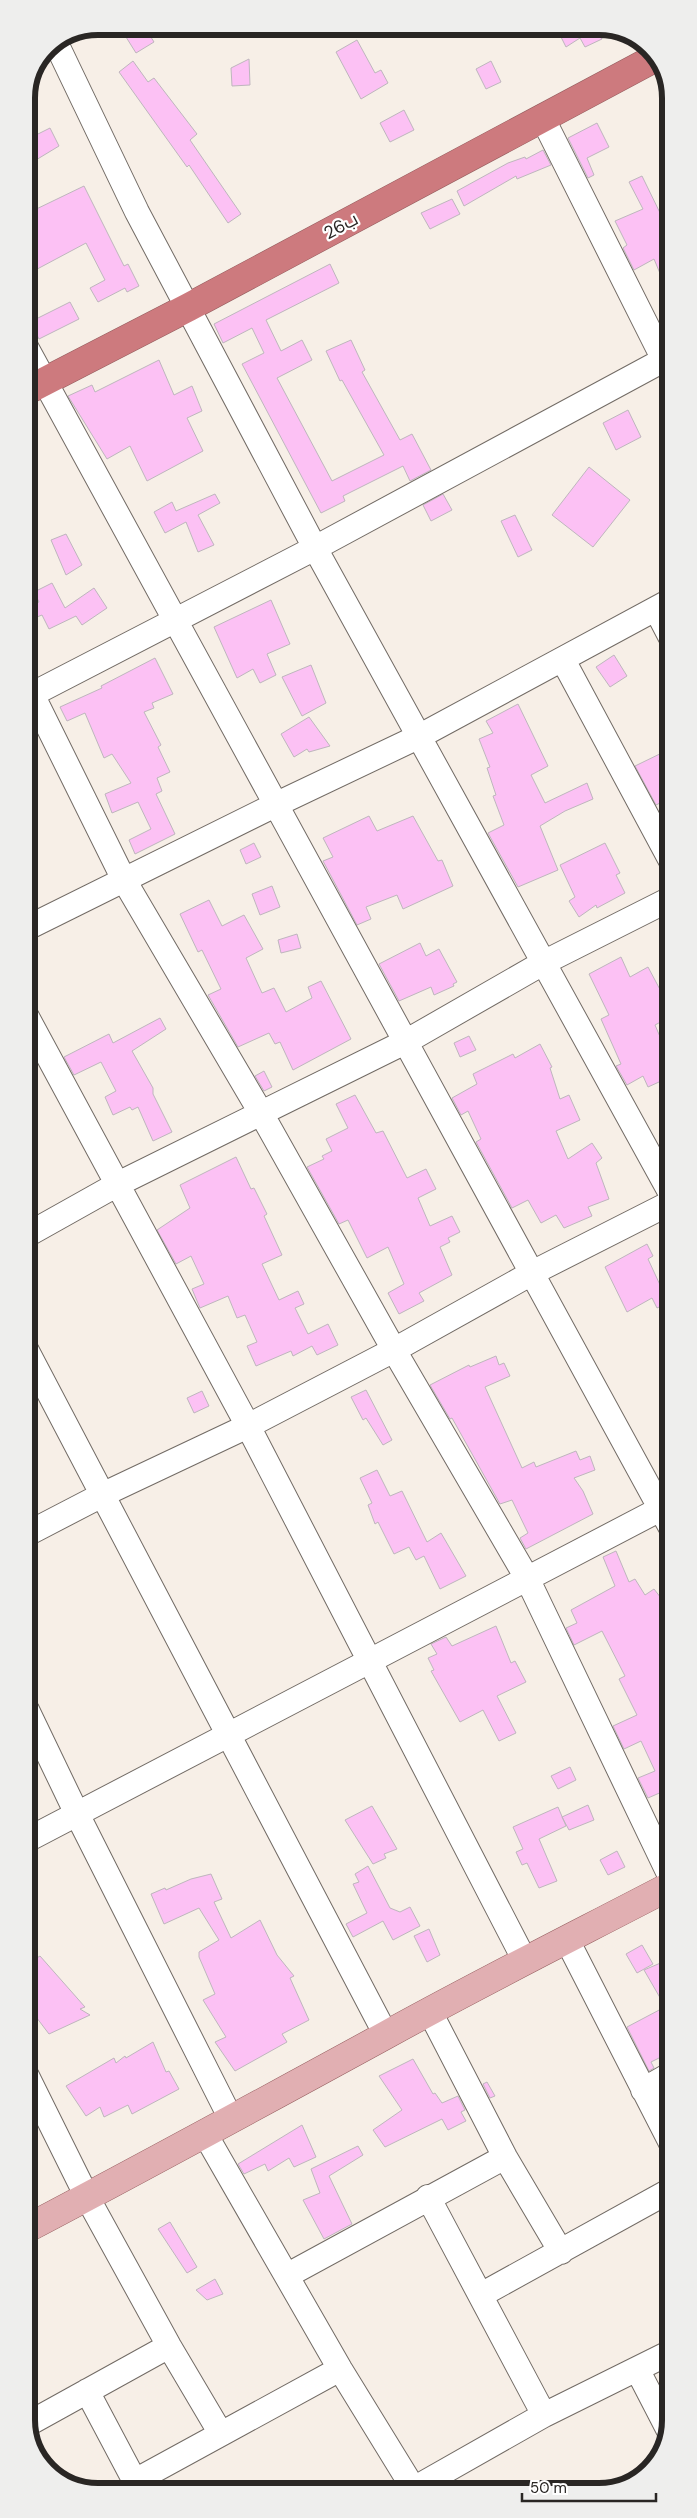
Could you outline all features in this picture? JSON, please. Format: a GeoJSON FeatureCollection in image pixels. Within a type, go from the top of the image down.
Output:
{"type":"FeatureCollection","features":[{"type":"Feature","properties":{"kind":"highway","name":"26ب"},"geometry":{"type":"LineString","coordinates":[[36,386],[189,308],[650,61]]}},
{"type":"Feature","properties":{"kind":"main road"},"geometry":{"type":"LineString","coordinates":[[35,2224],[205,2134],[230,2118],[275,2097],[386,2035],[662,1890]]}},
{"type":"Feature","properties":{"kind":"street"},"geometry":{"type":"LineString","coordinates":[[59,49],[137,212],[315,548],[662,1178]]}},
{"type":"Feature","properties":{"kind":"street"},"geometry":{"type":"LineString","coordinates":[[542,117],[662,349]]}},
{"type":"Feature","properties":{"kind":"street"},"geometry":{"type":"LineString","coordinates":[[35,688],[315,548],[662,362]]}},
{"type":"Feature","properties":{"kind":"street"},"geometry":{"type":"LineString","coordinates":[[36,386],[173,619],[532,1273],[662,1504]]}},
{"type":"Feature","properties":{"kind":"street"},"geometry":{"type":"LineString","coordinates":[[35,924],[275,805],[420,736],[662,606]]}},
{"type":"Feature","properties":{"kind":"street"},"geometry":{"type":"LineString","coordinates":[[563,660],[662,844]]}},
{"type":"Feature","properties":{"kind":"street"},"geometry":{"type":"LineString","coordinates":[[35,705],[124,880],[261,1113],[394,1350],[527,1578],[662,1859]]}},
{"type":"Feature","properties":{"kind":"street"},"geometry":{"type":"LineString","coordinates":[[35,1231],[118,1184],[406,1041],[543,963],[662,903]]}},
{"type":"Feature","properties":{"kind":"street"},"geometry":{"type":"LineString","coordinates":[[35,1032],[248,1426],[525,1961]]}},
{"type":"Feature","properties":{"kind":"street"},"geometry":{"type":"LineString","coordinates":[[35,1530],[104,1494],[248,1426],[394,1350],[532,1273],[662,1207]]}},
{"type":"Feature","properties":{"kind":"street"},"geometry":{"type":"LineString","coordinates":[[35,1366],[104,1494],[228,1736],[386,2035]]}},
{"type":"Feature","properties":{"kind":"street"},"geometry":{"type":"LineString","coordinates":[[35,1836],[527,1578],[662,1515]]}},
{"type":"Feature","properties":{"kind":"street"},"geometry":{"type":"LineString","coordinates":[[35,1727],[230,2118]]}},
{"type":"Feature","properties":{"kind":"street"},"geometry":{"type":"LineString","coordinates":[[567,1940],[662,2126]]}},
{"type":"Feature","properties":{"kind":"street"},"geometry":{"type":"LineString","coordinates":[[430,2012],[504,2157],[561,2252]]}},
{"type":"Feature","properties":{"kind":"street"},"geometry":{"type":"LineString","coordinates":[[643,2090],[662,2079]]}},
{"type":"Feature","properties":{"kind":"street"},"geometry":{"type":"LineString","coordinates":[[35,2090],[87,2197],[169,2346],[221,2434]]}},
{"type":"Feature","properties":{"kind":"street"},"geometry":{"type":"LineString","coordinates":[[205,2134],[288,2275],[340,2369],[409,2483]]}},
{"type":"Feature","properties":{"kind":"street"},"geometry":{"type":"LineString","coordinates":[[288,2275],[504,2157]]}},
{"type":"Feature","properties":{"kind":"street"},"geometry":{"type":"LineString","coordinates":[[481,2296],[662,2195]]}},
{"type":"Feature","properties":{"kind":"street"},"geometry":{"type":"LineString","coordinates":[[428,2198],[544,2415]]}},
{"type":"Feature","properties":{"kind":"street"},"geometry":{"type":"LineString","coordinates":[[35,2420],[169,2346]]}},
{"type":"Feature","properties":{"kind":"street"},"geometry":{"type":"LineString","coordinates":[[425,2483],[544,2415],[662,2356]]}},
{"type":"Feature","properties":{"kind":"street"},"geometry":{"type":"LineString","coordinates":[[142,2483],[221,2434],[340,2369]]}},
{"type":"Feature","properties":{"kind":"street"},"geometry":{"type":"LineString","coordinates":[[637,2369],[662,2417]]}},
{"type":"Feature","properties":{"kind":"street"},"geometry":{"type":"LineString","coordinates":[[87,2391],[135,2483]]}},
{"type":"Feature","properties":{"kind":"building"},"geometry":{"type":"Polygon","coordinates":[[[129,35],[150,35],[154,42],[136,53],[126,37],[129,35]]]}},
{"type":"Feature","properties":{"kind":"building"},"geometry":{"type":"Polygon","coordinates":[[[560,35],[600,35],[602,39],[585,47],[580,38],[566,47],[560,35]]]}},
{"type":"Feature","properties":{"kind":"building"},"geometry":{"type":"Polygon","coordinates":[[[357,40],[375,73],[381,70],[388,83],[361,99],[336,52],[357,40]]]}},
{"type":"Feature","properties":{"kind":"building"},"geometry":{"type":"Polygon","coordinates":[[[249,59],[250,85],[232,86],[231,68],[249,59]]]}},
{"type":"Feature","properties":{"kind":"building"},"geometry":{"type":"Polygon","coordinates":[[[133,61],[148,82],[154,78],[197,134],[190,140],[241,214],[228,223],[189,165],[187,167],[119,72],[133,61]]]}},
{"type":"Feature","properties":{"kind":"building"},"geometry":{"type":"Polygon","coordinates":[[[491,61],[501,82],[486,89],[476,69],[491,61]]]}},
{"type":"Feature","properties":{"kind":"building"},"geometry":{"type":"Polygon","coordinates":[[[404,110],[414,130],[390,142],[380,123],[404,110]]]}},
{"type":"Feature","properties":{"kind":"building"},"geometry":{"type":"Polygon","coordinates":[[[597,123],[609,147],[587,158],[594,175],[588,178],[568,138],[597,123]]]}},
{"type":"Feature","properties":{"kind":"building"},"geometry":{"type":"Polygon","coordinates":[[[50,128],[59,146],[35,161],[35,136],[50,128]]]}},
{"type":"Feature","properties":{"kind":"building"},"geometry":{"type":"Polygon","coordinates":[[[543,150],[551,165],[517,179],[516,176],[464,206],[457,191],[508,163],[525,157],[526,159],[543,150]]]}},
{"type":"Feature","properties":{"kind":"building"},"geometry":{"type":"Polygon","coordinates":[[[642,176],[662,217],[662,278],[654,259],[634,270],[623,248],[627,245],[615,221],[643,209],[629,182],[642,176]]]}},
{"type":"Feature","properties":{"kind":"building"},"geometry":{"type":"Polygon","coordinates":[[[84,186],[124,266],[128,264],[139,286],[127,292],[125,288],[98,302],[90,288],[105,280],[86,243],[35,270],[35,210],[84,186]]]}},
{"type":"Feature","properties":{"kind":"building"},"geometry":{"type":"Polygon","coordinates":[[[452,199],[460,214],[430,229],[421,213],[452,199]]]}},
{"type":"Feature","properties":{"kind":"building"},"geometry":{"type":"Polygon","coordinates":[[[330,264],[339,283],[266,320],[281,351],[302,340],[312,360],[277,378],[332,481],[384,455],[342,380],[340,381],[326,351],[351,340],[365,370],[362,372],[400,440],[412,434],[431,470],[410,481],[403,466],[343,496],[345,501],[321,513],[242,364],[264,353],[252,328],[223,343],[214,324],[330,264]]]}},
{"type":"Feature","properties":{"kind":"building"},"geometry":{"type":"Polygon","coordinates":[[[70,302],[79,319],[39,339],[35,331],[35,320],[70,302]]]}},
{"type":"Feature","properties":{"kind":"building"},"geometry":{"type":"Polygon","coordinates":[[[159,360],[174,395],[192,386],[202,411],[187,418],[203,451],[147,481],[130,446],[107,459],[68,396],[92,385],[95,392],[159,360]]]}},
{"type":"Feature","properties":{"kind":"building"},"geometry":{"type":"Polygon","coordinates":[[[628,410],[641,437],[616,450],[603,423],[628,410]]]}},
{"type":"Feature","properties":{"kind":"building"},"geometry":{"type":"Polygon","coordinates":[[[589,467],[630,500],[593,547],[552,515],[589,467]]]}},
{"type":"Feature","properties":{"kind":"building"},"geometry":{"type":"Polygon","coordinates":[[[215,494],[220,503],[198,515],[214,545],[198,552],[186,522],[165,533],[154,512],[172,502],[176,511],[215,494]]]}},
{"type":"Feature","properties":{"kind":"building"},"geometry":{"type":"Polygon","coordinates":[[[443,494],[452,510],[431,521],[423,505],[443,494]]]}},
{"type":"Feature","properties":{"kind":"building"},"geometry":{"type":"Polygon","coordinates":[[[515,515],[532,550],[518,557],[501,521],[515,515]]]}},
{"type":"Feature","properties":{"kind":"building"},"geometry":{"type":"Polygon","coordinates":[[[66,534],[82,565],[66,575],[51,540],[66,534]]]}},
{"type":"Feature","properties":{"kind":"building"},"geometry":{"type":"Polygon","coordinates":[[[52,583],[65,608],[94,588],[107,608],[82,625],[76,616],[49,629],[42,615],[35,618],[35,604],[39,602],[35,592],[52,583]]]}},
{"type":"Feature","properties":{"kind":"building"},"geometry":{"type":"Polygon","coordinates":[[[271,600],[290,644],[267,654],[276,675],[260,683],[253,669],[237,678],[214,627],[271,600]]]}},
{"type":"Feature","properties":{"kind":"building"},"geometry":{"type":"Polygon","coordinates":[[[614,655],[627,676],[610,687],[596,667],[614,655]]]}},
{"type":"Feature","properties":{"kind":"building"},"geometry":{"type":"Polygon","coordinates":[[[155,658],[173,694],[152,703],[154,708],[144,712],[161,745],[158,747],[170,772],[157,778],[162,791],[156,794],[175,834],[135,854],[129,840],[151,829],[138,802],[112,813],[105,794],[131,783],[112,754],[104,758],[85,713],[67,721],[60,707],[102,688],[101,686],[155,658]]]}},
{"type":"Feature","properties":{"kind":"building"},"geometry":{"type":"Polygon","coordinates":[[[311,665],[326,703],[302,716],[282,677],[311,665]]]}},
{"type":"Feature","properties":{"kind":"building"},"geometry":{"type":"Polygon","coordinates":[[[518,704],[548,766],[531,775],[545,803],[587,783],[593,799],[565,811],[540,826],[558,870],[518,887],[488,833],[504,825],[493,796],[496,795],[487,768],[490,767],[479,739],[493,733],[486,721],[518,704]]]}},
{"type":"Feature","properties":{"kind":"building"},"geometry":{"type":"Polygon","coordinates":[[[309,717],[330,746],[309,752],[307,749],[294,757],[281,734],[309,717]]]}},
{"type":"Feature","properties":{"kind":"building"},"geometry":{"type":"Polygon","coordinates":[[[662,753],[662,802],[656,805],[635,766],[662,753]]]}},
{"type":"Feature","properties":{"kind":"building"},"geometry":{"type":"Polygon","coordinates":[[[369,816],[377,831],[413,816],[438,861],[442,860],[453,886],[403,909],[397,895],[366,907],[371,919],[357,925],[323,861],[333,857],[323,838],[369,816]]]}},
{"type":"Feature","properties":{"kind":"building"},"geometry":{"type":"Polygon","coordinates":[[[254,843],[261,857],[246,864],[240,850],[254,843]]]}},
{"type":"Feature","properties":{"kind":"building"},"geometry":{"type":"Polygon","coordinates":[[[605,843],[620,873],[616,875],[625,893],[597,908],[596,905],[579,917],[569,901],[575,897],[560,865],[605,843]]]}},
{"type":"Feature","properties":{"kind":"building"},"geometry":{"type":"Polygon","coordinates":[[[272,886],[280,907],[260,915],[252,894],[272,886]]]}},
{"type":"Feature","properties":{"kind":"building"},"geometry":{"type":"Polygon","coordinates":[[[209,900],[222,926],[244,915],[263,949],[246,958],[262,993],[274,988],[286,1012],[312,998],[308,987],[321,981],[351,1039],[293,1070],[280,1042],[275,1044],[269,1033],[238,1047],[208,995],[221,989],[202,950],[198,952],[180,914],[209,900]]]}},
{"type":"Feature","properties":{"kind":"building"},"geometry":{"type":"Polygon","coordinates":[[[297,934],[301,948],[281,953],[278,940],[297,934]]]}},
{"type":"Feature","properties":{"kind":"building"},"geometry":{"type":"Polygon","coordinates":[[[420,943],[426,956],[439,949],[457,982],[453,984],[454,986],[434,995],[431,987],[399,1001],[379,964],[420,943]]]}},
{"type":"Feature","properties":{"kind":"building"},"geometry":{"type":"Polygon","coordinates":[[[621,957],[630,977],[648,967],[662,993],[662,1021],[655,1025],[662,1041],[662,1081],[648,1087],[643,1076],[627,1085],[616,1066],[621,1064],[601,1019],[609,1015],[589,974],[621,957]]]}},
{"type":"Feature","properties":{"kind":"building"},"geometry":{"type":"Polygon","coordinates":[[[160,1018],[166,1029],[132,1051],[153,1088],[153,1094],[172,1132],[153,1141],[138,1107],[132,1110],[130,1107],[113,1115],[105,1097],[116,1091],[101,1062],[74,1075],[64,1057],[109,1034],[113,1043],[160,1018]]]}},
{"type":"Feature","properties":{"kind":"building"},"geometry":{"type":"Polygon","coordinates":[[[469,1036],[476,1050],[460,1057],[454,1043],[469,1036]]]}},
{"type":"Feature","properties":{"kind":"building"},"geometry":{"type":"Polygon","coordinates":[[[540,1044],[552,1067],[550,1068],[560,1099],[569,1095],[580,1120],[556,1131],[568,1159],[592,1143],[602,1158],[596,1163],[609,1199],[588,1207],[592,1216],[564,1228],[556,1215],[541,1223],[528,1200],[512,1208],[476,1142],[481,1139],[468,1111],[461,1115],[452,1098],[477,1084],[473,1074],[513,1054],[515,1058],[540,1044]]]}},
{"type":"Feature","properties":{"kind":"building"},"geometry":{"type":"Polygon","coordinates":[[[264,1071],[272,1087],[264,1091],[255,1076],[264,1071]]]}},
{"type":"Feature","properties":{"kind":"building"},"geometry":{"type":"Polygon","coordinates":[[[355,1095],[376,1133],[383,1131],[407,1178],[426,1169],[436,1189],[418,1198],[430,1226],[452,1216],[460,1232],[448,1238],[450,1242],[440,1247],[452,1275],[419,1293],[424,1301],[399,1314],[388,1293],[404,1284],[388,1247],[367,1258],[348,1220],[339,1224],[307,1167],[324,1159],[322,1156],[332,1151],[326,1139],[348,1128],[336,1104],[355,1095]]]}},
{"type":"Feature","properties":{"kind":"building"},"geometry":{"type":"Polygon","coordinates":[[[236,1157],[251,1189],[254,1188],[267,1214],[264,1216],[282,1255],[262,1264],[279,1300],[298,1291],[304,1304],[295,1308],[308,1334],[328,1324],[338,1345],[317,1355],[312,1346],[293,1356],[291,1351],[256,1366],[247,1346],[257,1342],[245,1315],[237,1318],[228,1296],[200,1308],[192,1289],[204,1284],[191,1256],[176,1264],[157,1230],[190,1208],[180,1185],[236,1157]]]}},
{"type":"Feature","properties":{"kind":"building"},"geometry":{"type":"Polygon","coordinates":[[[647,1244],[653,1256],[648,1259],[662,1287],[662,1306],[657,1308],[652,1298],[627,1312],[605,1267],[647,1244]]]}},
{"type":"Feature","properties":{"kind":"building"},"geometry":{"type":"Polygon","coordinates":[[[496,1356],[499,1365],[504,1363],[510,1376],[485,1387],[522,1468],[534,1462],[536,1467],[576,1451],[580,1460],[590,1456],[595,1470],[574,1478],[583,1491],[593,1514],[526,1549],[520,1538],[528,1533],[512,1500],[500,1504],[452,1418],[450,1419],[430,1385],[469,1365],[470,1367],[496,1356]]]}},
{"type":"Feature","properties":{"kind":"building"},"geometry":{"type":"Polygon","coordinates":[[[366,1390],[392,1440],[383,1445],[366,1418],[363,1420],[351,1397],[366,1390]]]}},
{"type":"Feature","properties":{"kind":"building"},"geometry":{"type":"Polygon","coordinates":[[[202,1391],[209,1406],[194,1413],[187,1398],[202,1391]]]}},
{"type":"Feature","properties":{"kind":"building"},"geometry":{"type":"Polygon","coordinates":[[[377,1470],[390,1496],[402,1491],[427,1542],[441,1533],[466,1576],[440,1589],[424,1556],[416,1560],[409,1547],[394,1554],[378,1522],[375,1524],[368,1505],[372,1503],[360,1478],[377,1470]]]}},
{"type":"Feature","properties":{"kind":"building"},"geometry":{"type":"Polygon","coordinates":[[[616,1551],[629,1582],[635,1579],[645,1595],[654,1589],[662,1597],[662,1792],[648,1798],[638,1778],[655,1771],[641,1741],[624,1749],[613,1726],[637,1715],[619,1679],[625,1676],[602,1631],[574,1645],[566,1628],[577,1623],[571,1610],[615,1586],[603,1557],[616,1551]]]}},
{"type":"Feature","properties":{"kind":"building"},"geometry":{"type":"Polygon","coordinates":[[[496,1626],[511,1663],[515,1661],[526,1682],[497,1696],[516,1733],[499,1741],[483,1710],[460,1722],[431,1671],[434,1670],[428,1658],[437,1654],[431,1644],[446,1637],[452,1646],[496,1626]]]}},
{"type":"Feature","properties":{"kind":"building"},"geometry":{"type":"Polygon","coordinates":[[[570,1767],[576,1780],[558,1789],[551,1776],[570,1767]]]}},
{"type":"Feature","properties":{"kind":"building"},"geometry":{"type":"Polygon","coordinates":[[[588,1805],[594,1820],[569,1830],[562,1817],[588,1805]]]}},
{"type":"Feature","properties":{"kind":"building"},"geometry":{"type":"Polygon","coordinates":[[[372,1806],[397,1849],[384,1854],[386,1858],[373,1864],[345,1820],[372,1806]]]}},
{"type":"Feature","properties":{"kind":"building"},"geometry":{"type":"Polygon","coordinates":[[[558,1807],[566,1826],[539,1839],[557,1881],[539,1888],[527,1863],[522,1865],[516,1852],[523,1849],[513,1827],[558,1807]]]}},
{"type":"Feature","properties":{"kind":"building"},"geometry":{"type":"Polygon","coordinates":[[[617,1851],[625,1867],[608,1875],[600,1860],[617,1851]]]}},
{"type":"Feature","properties":{"kind":"building"},"geometry":{"type":"Polygon","coordinates":[[[368,1866],[390,1908],[400,1912],[410,1907],[420,1926],[393,1940],[383,1921],[353,1937],[346,1924],[367,1913],[353,1884],[359,1882],[355,1874],[368,1866]]]}},
{"type":"Feature","properties":{"kind":"building"},"geometry":{"type":"Polygon","coordinates":[[[211,1874],[222,1899],[214,1902],[231,1938],[260,1920],[277,1955],[294,1976],[290,1978],[309,2020],[282,2034],[287,2042],[235,2071],[215,2042],[226,2037],[203,2000],[215,1994],[199,1957],[199,1952],[219,1940],[199,1908],[164,1924],[151,1894],[165,1888],[166,1890],[191,1879],[211,1874]]]}},
{"type":"Feature","properties":{"kind":"building"},"geometry":{"type":"Polygon","coordinates":[[[429,1929],[440,1955],[427,1962],[414,1936],[429,1929]]]}},
{"type":"Feature","properties":{"kind":"building"},"geometry":{"type":"Polygon","coordinates":[[[642,1945],[653,1964],[637,1973],[626,1954],[642,1945]]]}},
{"type":"Feature","properties":{"kind":"building"},"geometry":{"type":"Polygon","coordinates":[[[40,1956],[85,2007],[80,2009],[90,2015],[49,2034],[35,2016],[35,1959],[40,1956]]]}},
{"type":"Feature","properties":{"kind":"building"},"geometry":{"type":"Polygon","coordinates":[[[662,1962],[662,2001],[644,1970],[662,1962]]]}},
{"type":"Feature","properties":{"kind":"building"},"geometry":{"type":"Polygon","coordinates":[[[662,2009],[662,2056],[651,2062],[654,2068],[649,2071],[627,2027],[662,2009]]]}},
{"type":"Feature","properties":{"kind":"building"},"geometry":{"type":"Polygon","coordinates":[[[153,2042],[166,2072],[169,2071],[179,2089],[132,2114],[128,2105],[104,2117],[100,2107],[86,2116],[66,2086],[114,2058],[116,2063],[125,2056],[126,2058],[153,2042]]]}},
{"type":"Feature","properties":{"kind":"building"},"geometry":{"type":"Polygon","coordinates":[[[413,2059],[433,2094],[435,2093],[442,2103],[458,2096],[465,2110],[461,2112],[466,2121],[448,2130],[442,2119],[385,2147],[373,2130],[402,2110],[379,2076],[413,2059]]]}},
{"type":"Feature","properties":{"kind":"building"},"geometry":{"type":"Polygon","coordinates":[[[487,2082],[495,2096],[490,2098],[483,2084],[487,2082]]]}},
{"type":"Feature","properties":{"kind":"building"},"geometry":{"type":"Polygon","coordinates":[[[302,2125],[316,2157],[294,2167],[289,2158],[268,2171],[265,2164],[244,2174],[238,2164],[302,2125]]]}},
{"type":"Feature","properties":{"kind":"building"},"geometry":{"type":"Polygon","coordinates":[[[358,2146],[363,2155],[329,2176],[352,2224],[324,2239],[303,2200],[320,2193],[311,2169],[358,2146]]]}},
{"type":"Feature","properties":{"kind":"building"},"geometry":{"type":"Polygon","coordinates":[[[170,2222],[197,2267],[187,2273],[158,2229],[170,2222]]]}},
{"type":"Feature","properties":{"kind":"building"},"geometry":{"type":"Polygon","coordinates":[[[215,2279],[223,2294],[207,2300],[196,2290],[215,2279]]]}}]}
